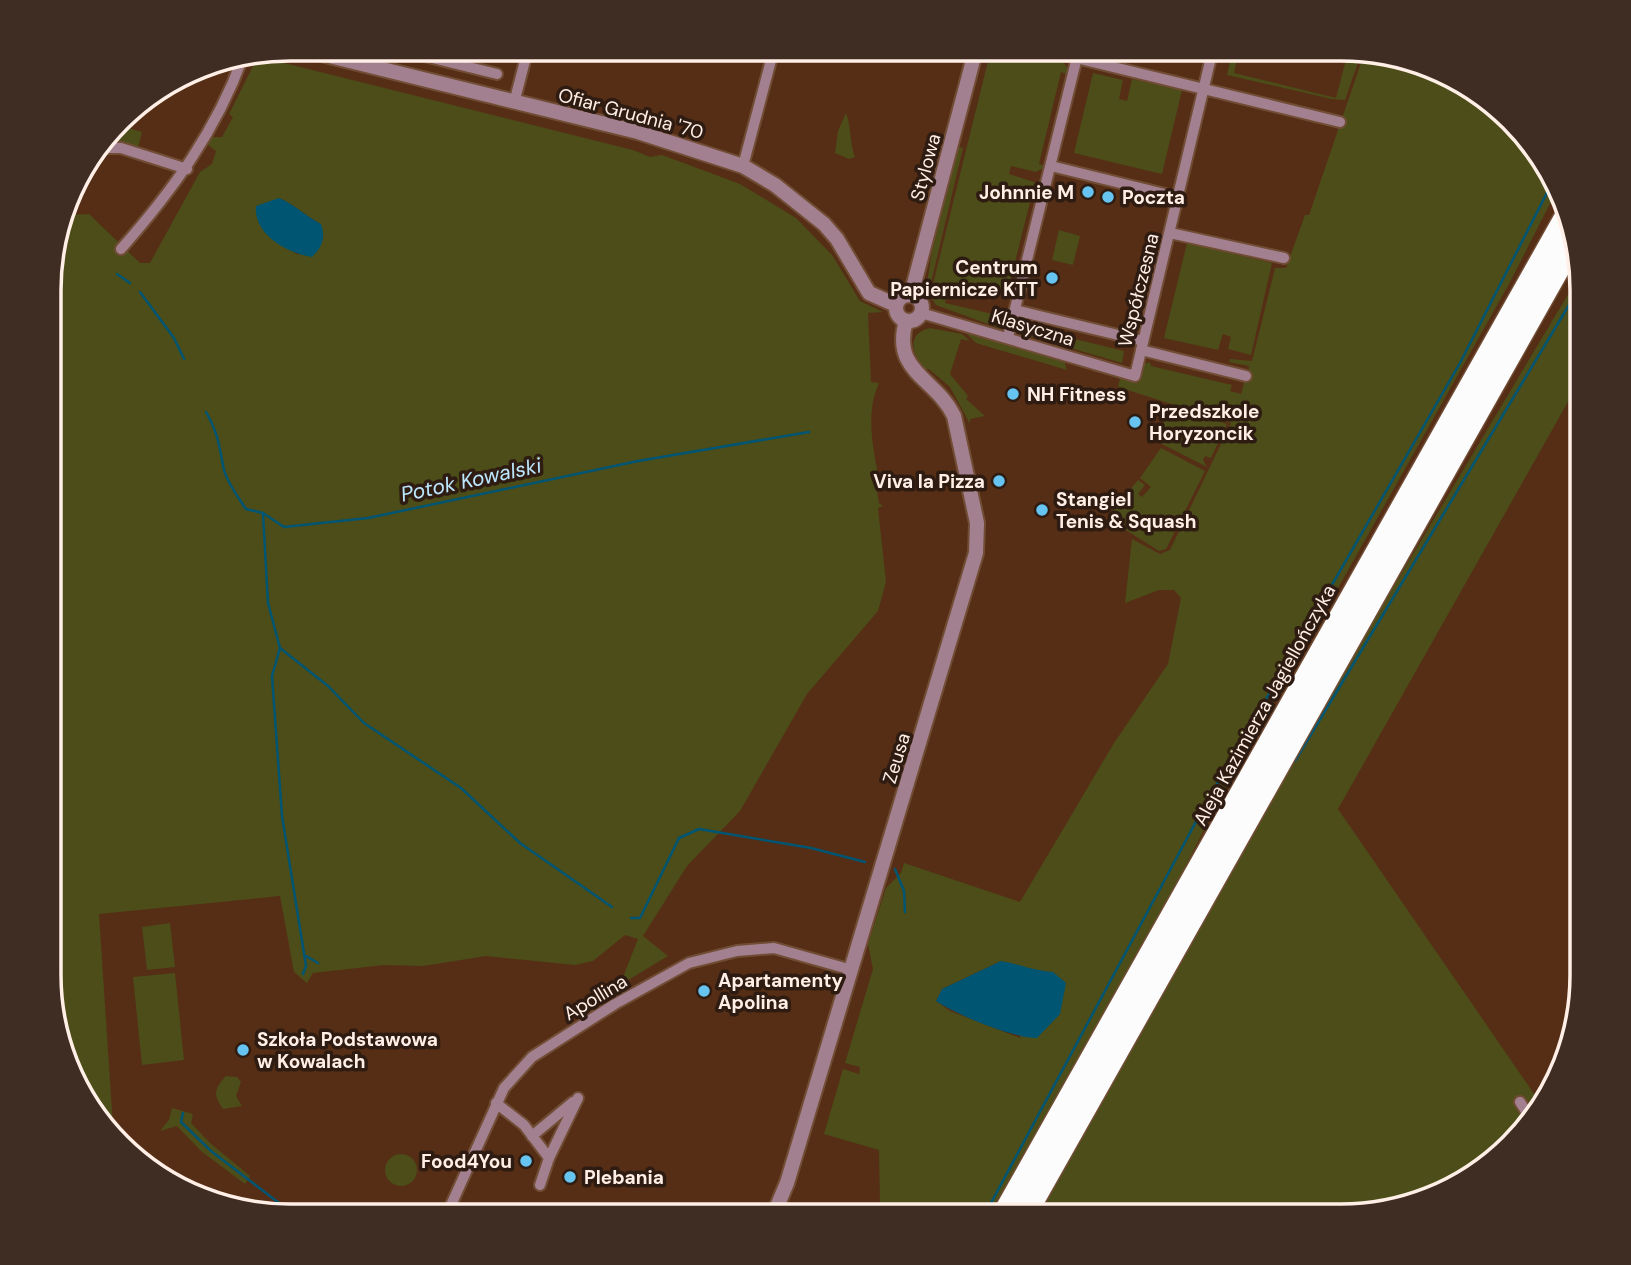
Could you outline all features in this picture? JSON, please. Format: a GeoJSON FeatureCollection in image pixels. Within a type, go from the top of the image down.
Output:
{"type":"FeatureCollection","features":[{"type":"Feature","properties":{"kind":"highway","name":"Aleja Kazimierza Jagiellończyka"},"geometry":{"type":"LineString","coordinates":[[1009,1204],[1560,225]]}},
{"type":"Feature","properties":{"kind":"highway"},"geometry":{"type":"LineString","coordinates":[[1032,1204],[1567,255]]}},
{"type":"Feature","properties":{"kind":"street","name":"Ofiar Grudnia '70"},"geometry":{"type":"LineString","coordinates":[[368,61],[410,77],[638,132],[743,166],[775,185],[824,225],[837,239],[869,293],[896,304]]}},
{"type":"Feature","properties":{"kind":"street"},"geometry":{"type":"LineString","coordinates":[[410,77],[415,61]]}},
{"type":"Feature","properties":{"kind":"street"},"geometry":{"type":"LineString","coordinates":[[446,61],[497,74]]}},
{"type":"Feature","properties":{"kind":"street"},"geometry":{"type":"LineString","coordinates":[[514,103],[525,61]]}},
{"type":"Feature","properties":{"kind":"street"},"geometry":{"type":"LineString","coordinates":[[743,166],[771,61]]}},
{"type":"Feature","properties":{"kind":"street","name":"Stylowa"},"geometry":{"type":"LineString","coordinates":[[911,295],[973,62]]}},
{"type":"Feature","properties":{"kind":"street"},"geometry":{"type":"LineString","coordinates":[[1008,337],[1076,62]]}},
{"type":"Feature","properties":{"kind":"street"},"geometry":{"type":"LineString","coordinates":[[1102,62],[1204,90],[1340,122]]}},
{"type":"Feature","properties":{"kind":"street","name":"Współczesna"},"geometry":{"type":"LineString","coordinates":[[1135,376],[1210,62]]}},
{"type":"Feature","properties":{"kind":"street"},"geometry":{"type":"LineString","coordinates":[[121,249],[187,169],[216,120],[239,67]]}},
{"type":"Feature","properties":{"kind":"street"},"geometry":{"type":"LineString","coordinates":[[111,148],[121,148],[187,169]]}},
{"type":"Feature","properties":{"kind":"street"},"geometry":{"type":"LineString","coordinates":[[1051,166],[1177,197]]}},
{"type":"Feature","properties":{"kind":"street"},"geometry":{"type":"LineString","coordinates":[[1170,233],[1284,258]]}},
{"type":"Feature","properties":{"kind":"street"},"geometry":{"type":"LineString","coordinates":[[911,295],[920,301],[921,313],[915,320],[906,321],[898,315],[896,304],[902,297],[911,295]]}},
{"type":"Feature","properties":{"kind":"street"},"geometry":{"type":"LineString","coordinates":[[1016,310],[1246,376]]}},
{"type":"Feature","properties":{"kind":"street","name":"Klasyczna"},"geometry":{"type":"LineString","coordinates":[[921,313],[1135,376]]}},
{"type":"Feature","properties":{"kind":"street","name":"Zeusa"},"geometry":{"type":"LineString","coordinates":[[778,1203],[787,1183],[852,970],[976,553],[978,536],[954,416],[938,391],[908,364],[903,349],[906,321]]}},
{"type":"Feature","properties":{"kind":"street","name":"Apollina"},"geometry":{"type":"LineString","coordinates":[[452,1203],[504,1088],[532,1057],[615,1004],[689,963],[737,951],[774,948],[852,970]]}},
{"type":"Feature","properties":{"kind":"street"},"geometry":{"type":"LineString","coordinates":[[532,1136],[578,1098],[549,1158],[540,1185]]}},
{"type":"Feature","properties":{"kind":"street"},"geometry":{"type":"LineString","coordinates":[[1520,1101],[1525,1110]]}},
{"type":"Feature","properties":{"kind":"street"},"geometry":{"type":"LineString","coordinates":[[496,1103],[524,1125],[549,1158]]}},
{"type":"Feature","properties":{"kind":"shaded area"},"geometry":{"type":"Polygon","coordinates":[[[279,62],[633,150],[650,157],[662,155],[740,184],[796,218],[832,255],[860,301],[883,312],[868,313],[871,382],[879,383],[871,427],[878,474],[875,478],[879,503],[883,506],[878,508],[886,582],[878,611],[807,694],[740,811],[687,866],[643,936],[668,956],[620,985],[638,939],[625,935],[593,961],[575,965],[486,956],[423,966],[384,965],[313,973],[307,983],[294,972],[280,896],[99,914],[113,1119],[92,1090],[79,1063],[69,1034],[62,990],[63,260],[74,215],[89,214],[140,263],[150,263],[200,172],[212,164],[216,151],[206,143],[211,137],[222,137],[233,117],[229,114],[254,64],[279,62]],[[279,198],[283,244],[298,255],[321,224],[279,198]]]}},
{"type":"Feature","properties":{"kind":"shaded area"},"geometry":{"type":"Polygon","coordinates":[[[988,62],[1063,62],[1068,69],[1067,74],[1061,72],[1039,164],[1047,166],[1036,172],[1011,166],[1009,174],[1037,183],[1040,196],[1032,194],[1007,294],[961,283],[959,286],[949,284],[945,303],[1001,316],[1004,313],[1004,326],[999,328],[936,305],[930,296],[988,62]]]}},
{"type":"Feature","properties":{"kind":"shaded area"},"geometry":{"type":"Polygon","coordinates":[[[1230,62],[1236,62],[1234,73],[1336,98],[1345,62],[1358,62],[1345,100],[1227,75],[1230,62]]]}},
{"type":"Feature","properties":{"kind":"shaded area"},"geometry":{"type":"Polygon","coordinates":[[[1361,63],[1400,69],[1429,79],[1480,108],[1523,151],[1551,201],[1509,284],[1220,798],[1172,893],[999,1204],[880,1204],[879,1150],[824,1134],[843,1069],[859,1074],[860,1067],[845,1063],[873,969],[868,944],[886,888],[901,873],[904,863],[1020,902],[1114,743],[1168,664],[1181,598],[1174,590],[1159,590],[1125,603],[1132,539],[1160,554],[1170,550],[1231,423],[1118,387],[1120,378],[1138,383],[1142,365],[1150,362],[1151,366],[1232,385],[1230,391],[1241,394],[1244,383],[1233,378],[1248,381],[1249,366],[1229,362],[1230,359],[1252,361],[1275,268],[1286,268],[1305,215],[1309,215],[1361,63]],[[1001,961],[942,989],[936,1001],[950,1011],[1020,1038],[1033,971],[1001,961]]]}},
{"type":"Feature","properties":{"kind":"shaded area"},"geometry":{"type":"Polygon","coordinates":[[[1093,73],[1123,80],[1119,99],[1127,101],[1132,79],[1182,90],[1162,174],[1074,153],[1093,73]]]}},
{"type":"Feature","properties":{"kind":"shaded area"},"geometry":{"type":"Polygon","coordinates":[[[846,113],[855,157],[849,159],[835,153],[838,131],[846,113]]]}},
{"type":"Feature","properties":{"kind":"shaded area"},"geometry":{"type":"Polygon","coordinates":[[[129,128],[142,132],[138,149],[115,143],[129,128]]]}},
{"type":"Feature","properties":{"kind":"shaded area"},"geometry":{"type":"Polygon","coordinates":[[[954,146],[963,148],[930,287],[926,289],[932,251],[954,165],[954,146]]]}},
{"type":"Feature","properties":{"kind":"shaded area"},"geometry":{"type":"Polygon","coordinates":[[[1059,230],[1080,236],[1073,265],[1052,260],[1059,230]]]}},
{"type":"Feature","properties":{"kind":"shaded area"},"geometry":{"type":"Polygon","coordinates":[[[1187,243],[1272,263],[1251,355],[1228,349],[1231,337],[1223,334],[1218,350],[1164,338],[1187,243]]]}},
{"type":"Feature","properties":{"kind":"shaded area"},"geometry":{"type":"Polygon","coordinates":[[[1570,291],[1570,399],[1338,809],[1535,1095],[1531,1102],[1513,1126],[1480,1157],[1442,1180],[1400,1196],[1341,1204],[1041,1204],[1290,760],[1570,291]]]}},
{"type":"Feature","properties":{"kind":"shaded area"},"geometry":{"type":"Polygon","coordinates":[[[1021,326],[1124,351],[1122,363],[1022,334],[1021,326]]]}},
{"type":"Feature","properties":{"kind":"shaded area"},"geometry":{"type":"Polygon","coordinates":[[[930,328],[962,334],[970,341],[961,339],[950,374],[968,396],[966,399],[985,416],[970,419],[970,424],[950,387],[929,369],[924,369],[914,351],[917,335],[930,328]]]}},
{"type":"Feature","properties":{"kind":"shaded area"},"geometry":{"type":"Polygon","coordinates":[[[964,331],[1064,361],[1067,370],[976,343],[964,331]]]}},
{"type":"Feature","properties":{"kind":"shaded area"},"geometry":{"type":"Polygon","coordinates":[[[1169,406],[1227,424],[1211,458],[1205,456],[1203,460],[1207,467],[1158,442],[1169,406]]]}},
{"type":"Feature","properties":{"kind":"shaded area"},"geometry":{"type":"Polygon","coordinates":[[[1161,448],[1205,471],[1166,549],[1159,551],[1107,518],[1138,480],[1145,485],[1138,494],[1142,497],[1151,487],[1140,478],[1161,448]]]}},
{"type":"Feature","properties":{"kind":"shaded area"},"geometry":{"type":"Polygon","coordinates":[[[170,923],[175,967],[147,970],[142,927],[170,923]]]}},
{"type":"Feature","properties":{"kind":"shaded area"},"geometry":{"type":"Polygon","coordinates":[[[175,973],[184,1060],[142,1065],[133,977],[175,973]]]}},
{"type":"Feature","properties":{"kind":"shaded area"},"geometry":{"type":"Polygon","coordinates":[[[226,1076],[237,1077],[241,1082],[236,1096],[242,1106],[223,1109],[220,1104],[216,1092],[226,1076]]]}},
{"type":"Feature","properties":{"kind":"shaded area"},"geometry":{"type":"Polygon","coordinates":[[[172,1108],[193,1114],[191,1123],[210,1143],[250,1176],[245,1184],[201,1151],[177,1126],[160,1131],[169,1120],[172,1108]]]}},
{"type":"Feature","properties":{"kind":"shaded area"},"geometry":{"type":"Polygon","coordinates":[[[401,1154],[412,1159],[417,1170],[412,1181],[401,1186],[390,1181],[385,1170],[390,1159],[401,1154]]]}},
{"type":"Feature","properties":{"kind":"water"},"geometry":{"type":"Polygon","coordinates":[[[279,198],[321,224],[322,242],[312,257],[292,251],[274,241],[260,225],[256,206],[279,198]]]}},
{"type":"Feature","properties":{"kind":"water"},"geometry":{"type":"Polygon","coordinates":[[[1001,961],[1053,972],[1066,983],[1060,1014],[1037,1038],[985,1025],[936,1001],[942,989],[1001,961]]]}},
{"type":"Feature","properties":{"kind":"waterway"},"geometry":{"type":"LineString","coordinates":[[991,1204],[1206,803],[1460,363],[1547,192]]}},
{"type":"Feature","properties":{"kind":"waterway","name":"Potok Kowalski"},"geometry":{"type":"LineString","coordinates":[[117,274],[130,283]]}},
{"type":"Feature","properties":{"kind":"waterway","name":"Potok Kowalski"},"geometry":{"type":"LineString","coordinates":[[140,292],[174,338],[184,359]]}},
{"type":"Feature","properties":{"kind":"waterway"},"geometry":{"type":"LineString","coordinates":[[1295,761],[1570,303]]}},
{"type":"Feature","properties":{"kind":"waterway","name":"Potok Kowalski"},"geometry":{"type":"LineString","coordinates":[[206,412],[216,434],[226,475],[246,509],[263,513],[284,527],[368,518],[638,461],[809,432]]}},
{"type":"Feature","properties":{"kind":"waterway"},"geometry":{"type":"LineString","coordinates":[[263,514],[268,603],[280,648],[272,676],[282,816],[306,966],[303,974]]}},
{"type":"Feature","properties":{"kind":"waterway"},"geometry":{"type":"LineString","coordinates":[[280,648],[328,686],[364,723],[461,788],[520,843],[612,907]]}},
{"type":"Feature","properties":{"kind":"waterway"},"geometry":{"type":"LineString","coordinates":[[631,918],[640,918],[679,838],[699,829],[811,848],[865,862]]}},
{"type":"Feature","properties":{"kind":"waterway"},"geometry":{"type":"LineString","coordinates":[[895,869],[904,891],[905,912]]}},
{"type":"Feature","properties":{"kind":"waterway"},"geometry":{"type":"LineString","coordinates":[[306,956],[318,963]]}},
{"type":"Feature","properties":{"kind":"waterway"},"geometry":{"type":"LineString","coordinates":[[183,1113],[181,1122],[211,1151],[279,1203]]}},
{"type":"Feature","properties":{"kind":"place","name":"Johnnie M"},"geometry":{"type":"Point","coordinates":[1088,192]}},
{"type":"Feature","properties":{"kind":"place","name":"Poczta"},"geometry":{"type":"Point","coordinates":[1108,197]}},
{"type":"Feature","properties":{"kind":"place","name":"Centrum Papiernicze KTT"},"geometry":{"type":"Point","coordinates":[1052,278]}},
{"type":"Feature","properties":{"kind":"place","name":"NH Fitness"},"geometry":{"type":"Point","coordinates":[1013,394]}},
{"type":"Feature","properties":{"kind":"place","name":"Przedszkole Horyzoncik"},"geometry":{"type":"Point","coordinates":[1135,422]}},
{"type":"Feature","properties":{"kind":"place","name":"Viva la Pizza"},"geometry":{"type":"Point","coordinates":[999,481]}},
{"type":"Feature","properties":{"kind":"place","name":"Stangiel Tenis & Squash"},"geometry":{"type":"Point","coordinates":[1042,510]}},
{"type":"Feature","properties":{"kind":"place","name":"Apartamenty Apolina"},"geometry":{"type":"Point","coordinates":[704,991]}},
{"type":"Feature","properties":{"kind":"place","name":"Szkoła Podstawowa w Kowalach"},"geometry":{"type":"Point","coordinates":[243,1050]}},
{"type":"Feature","properties":{"kind":"place","name":"Food4You"},"geometry":{"type":"Point","coordinates":[526,1161]}},
{"type":"Feature","properties":{"kind":"place","name":"Plebania"},"geometry":{"type":"Point","coordinates":[570,1177]}}]}
